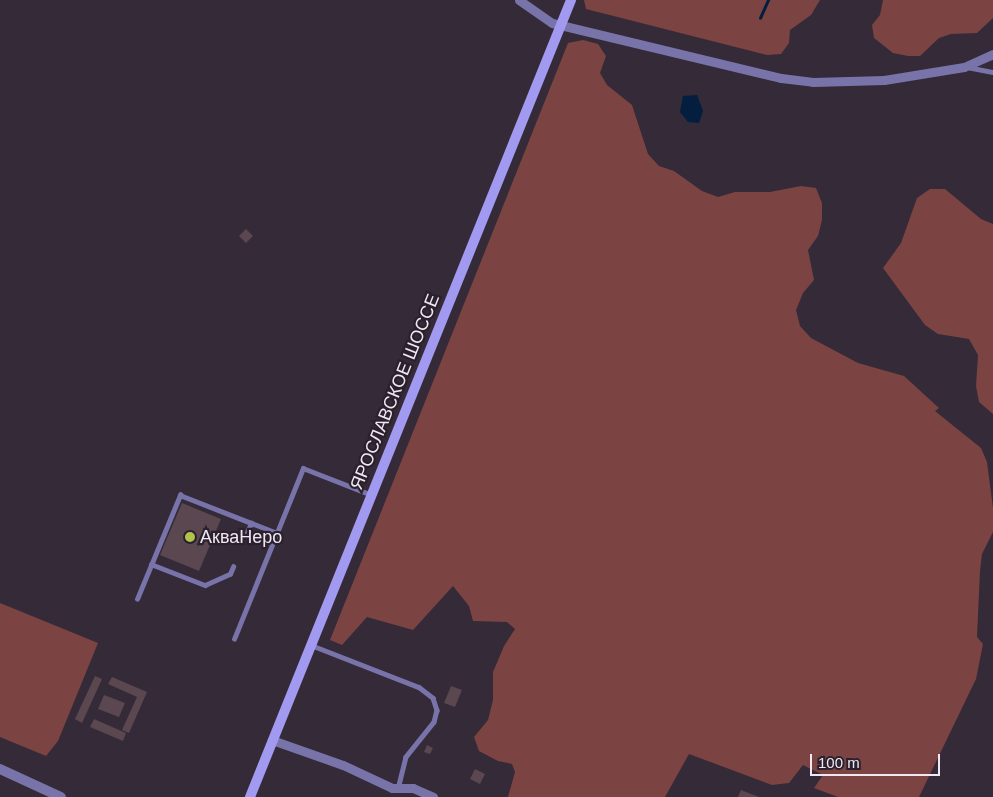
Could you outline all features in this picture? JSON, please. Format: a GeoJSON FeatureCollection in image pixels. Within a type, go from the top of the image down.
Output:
{"type":"FeatureCollection","features":[{"type":"Feature","properties":{"kind":"main road","name":"ЯРОСЛАВСКОЕ ШОССЕ"},"geometry":{"type":"LineString","coordinates":[[250,797],[571,0]]}},
{"type":"Feature","properties":{"kind":"street"},"geometry":{"type":"LineString","coordinates":[[520,0],[547,21],[561,25],[781,78],[813,82],[884,80],[964,67],[993,54]]}},
{"type":"Feature","properties":{"kind":"street"},"geometry":{"type":"LineString","coordinates":[[272,740],[398,788],[413,788],[433,797]]}},
{"type":"Feature","properties":{"kind":"street"},"geometry":{"type":"LineString","coordinates":[[0,769],[61,797]]}},
{"type":"Feature","properties":{"kind":"lane"},"geometry":{"type":"LineString","coordinates":[[964,67],[993,72]]}},
{"type":"Feature","properties":{"kind":"lane"},"geometry":{"type":"LineString","coordinates":[[234,639],[303,468],[372,495]]}},
{"type":"Feature","properties":{"kind":"lane"},"geometry":{"type":"LineString","coordinates":[[137,599],[180,495],[277,533]]}},
{"type":"Feature","properties":{"kind":"lane"},"geometry":{"type":"LineString","coordinates":[[246,535],[251,523]]}},
{"type":"Feature","properties":{"kind":"lane"},"geometry":{"type":"LineString","coordinates":[[151,564],[205,585],[230,574],[233,567]]}},
{"type":"Feature","properties":{"kind":"lane"},"geometry":{"type":"LineString","coordinates":[[312,644],[419,687],[433,698],[437,710],[434,722],[406,757],[398,788]]}},
{"type":"Feature","properties":{"kind":"shaded area"},"geometry":{"type":"Polygon","coordinates":[[[584,0],[820,0],[811,15],[790,30],[789,43],[781,54],[767,55],[586,9],[584,0]]]}},
{"type":"Feature","properties":{"kind":"shaded area"},"geometry":{"type":"Polygon","coordinates":[[[883,0],[993,0],[993,18],[977,33],[951,34],[939,38],[920,56],[908,56],[893,53],[874,38],[872,25],[880,15],[883,0]]]}},
{"type":"Feature","properties":{"kind":"shaded area"},"geometry":{"type":"Polygon","coordinates":[[[583,40],[598,44],[606,56],[600,73],[607,85],[632,105],[648,154],[659,166],[674,171],[702,191],[718,197],[735,192],[770,192],[801,186],[816,188],[822,203],[822,220],[818,236],[808,250],[814,280],[803,293],[796,310],[800,326],[811,338],[858,363],[904,376],[939,408],[935,411],[981,448],[987,462],[993,508],[993,532],[982,554],[980,571],[977,637],[983,644],[976,679],[919,797],[838,797],[814,788],[823,775],[803,765],[789,783],[772,785],[689,754],[665,797],[508,797],[515,772],[512,764],[498,761],[479,751],[474,737],[488,720],[493,700],[493,672],[504,646],[515,629],[507,622],[473,621],[469,606],[453,586],[413,630],[367,617],[342,645],[330,640],[568,43],[583,40]]]}},
{"type":"Feature","properties":{"kind":"shaded area"},"geometry":{"type":"Polygon","coordinates":[[[930,189],[945,189],[981,219],[993,224],[993,414],[979,402],[976,386],[978,355],[969,339],[938,334],[925,325],[883,268],[901,243],[917,198],[930,189]]]}},
{"type":"Feature","properties":{"kind":"shaded area"},"geometry":{"type":"Polygon","coordinates":[[[0,603],[98,643],[58,741],[46,756],[0,737],[0,603]]]}},
{"type":"Feature","properties":{"kind":"water"},"geometry":{"type":"Polygon","coordinates":[[[697,95],[703,111],[699,123],[688,122],[680,112],[683,96],[697,95]]]}},
{"type":"Feature","properties":{"kind":"building"},"geometry":{"type":"Polygon","coordinates":[[[246,229],[253,236],[246,243],[239,236],[246,229]]]}},
{"type":"Feature","properties":{"kind":"building","name":"АкваНеро"},"geometry":{"type":"Polygon","coordinates":[[[182,503],[221,519],[199,571],[160,555],[182,503]]]}},
{"type":"Feature","properties":{"kind":"building"},"geometry":{"type":"Polygon","coordinates":[[[95,676],[102,679],[82,723],[75,719],[95,676]]]}},
{"type":"Feature","properties":{"kind":"building"},"geometry":{"type":"Polygon","coordinates":[[[112,677],[147,692],[129,733],[122,730],[137,697],[108,684],[112,677]]]}},
{"type":"Feature","properties":{"kind":"building"},"geometry":{"type":"Polygon","coordinates":[[[451,686],[462,690],[455,707],[444,703],[451,686]]]}},
{"type":"Feature","properties":{"kind":"building"},"geometry":{"type":"Polygon","coordinates":[[[104,695],[125,703],[119,717],[98,709],[104,695]]]}},
{"type":"Feature","properties":{"kind":"building"},"geometry":{"type":"Polygon","coordinates":[[[94,719],[126,733],[123,741],[90,727],[94,719]]]}},
{"type":"Feature","properties":{"kind":"building"},"geometry":{"type":"Polygon","coordinates":[[[427,745],[433,748],[430,754],[424,752],[427,745]]]}},
{"type":"Feature","properties":{"kind":"building"},"geometry":{"type":"Polygon","coordinates":[[[475,769],[485,774],[480,784],[470,779],[475,769]]]}},
{"type":"Feature","properties":{"kind":"building"},"geometry":{"type":"Polygon","coordinates":[[[741,790],[759,797],[738,797],[741,790]]]}},
{"type":"Feature","properties":{"kind":"waterway"},"geometry":{"type":"LineString","coordinates":[[760,18],[768,0]]}},
{"type":"Feature","properties":{"kind":"place","name":"АкваНеро"},"geometry":{"type":"Point","coordinates":[190,537]}}]}
